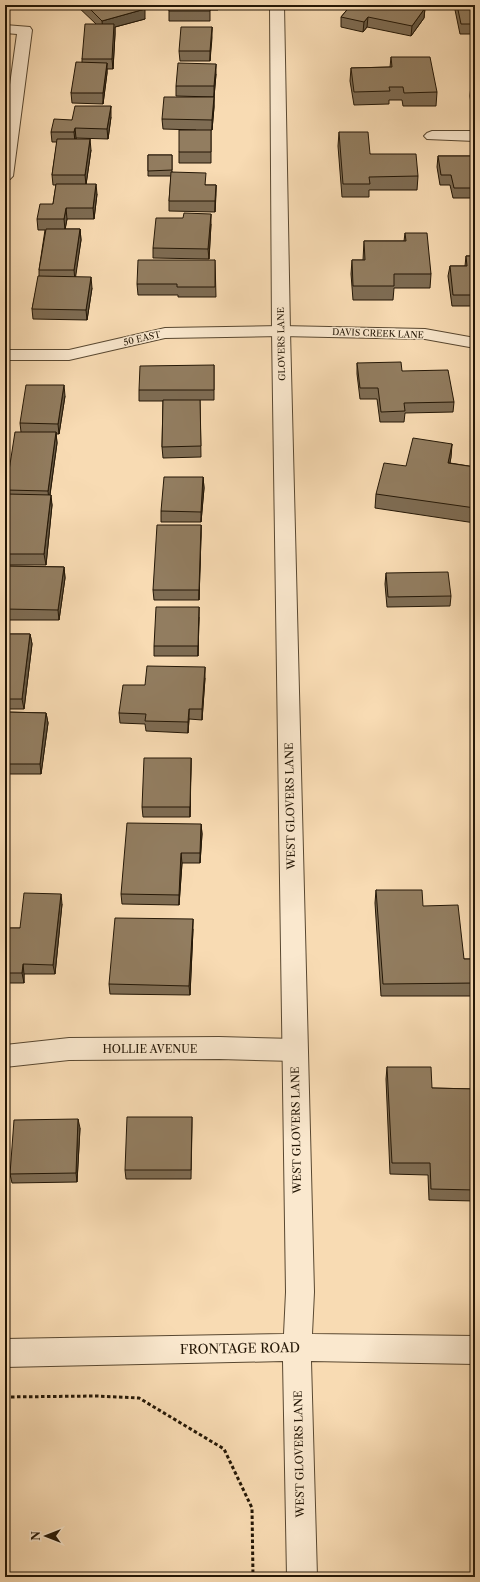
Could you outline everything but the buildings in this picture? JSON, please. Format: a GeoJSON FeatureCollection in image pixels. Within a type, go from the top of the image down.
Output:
{"type":"FeatureCollection","features":[{"type":"Feature","properties":{"kind":"street","name":"GLOVERS LANE"},"geometry":{"type":"LineString","coordinates":[[277,5],[281,331],[288,683]]}},
{"type":"Feature","properties":{"kind":"street"},"geometry":{"type":"LineString","coordinates":[[5,29],[25,30],[5,176]]}},
{"type":"Feature","properties":{"kind":"street"},"geometry":{"type":"LineString","coordinates":[[432,136],[475,136]]}},
{"type":"Feature","properties":{"kind":"street","name":"DAVIS CREEK LANE"},"geometry":{"type":"LineString","coordinates":[[281,331],[425,334],[475,343]]}},
{"type":"Feature","properties":{"kind":"street","name":"50 EAST"},"geometry":{"type":"LineString","coordinates":[[5,355],[69,355],[165,333],[281,331]]}},
{"type":"Feature","properties":{"kind":"street","name":"WEST GLOVERS LANE"},"geometry":{"type":"LineString","coordinates":[[288,683],[300,1292],[297,1346],[302,1577]]}},
{"type":"Feature","properties":{"kind":"street","name":"HOLLIE AVENUE"},"geometry":{"type":"LineString","coordinates":[[5,1056],[69,1049],[219,1048],[295,1050]]}},
{"type":"Feature","properties":{"kind":"street","name":"FRONTAGE ROAD"},"geometry":{"type":"LineString","coordinates":[[5,1353],[297,1346],[475,1350]]}},
{"type":"Feature","properties":{"kind":"path"},"geometry":{"type":"LineString","coordinates":[[5,1397],[96,1396],[139,1398],[224,1449],[252,1508],[253,1577]]}}]}
